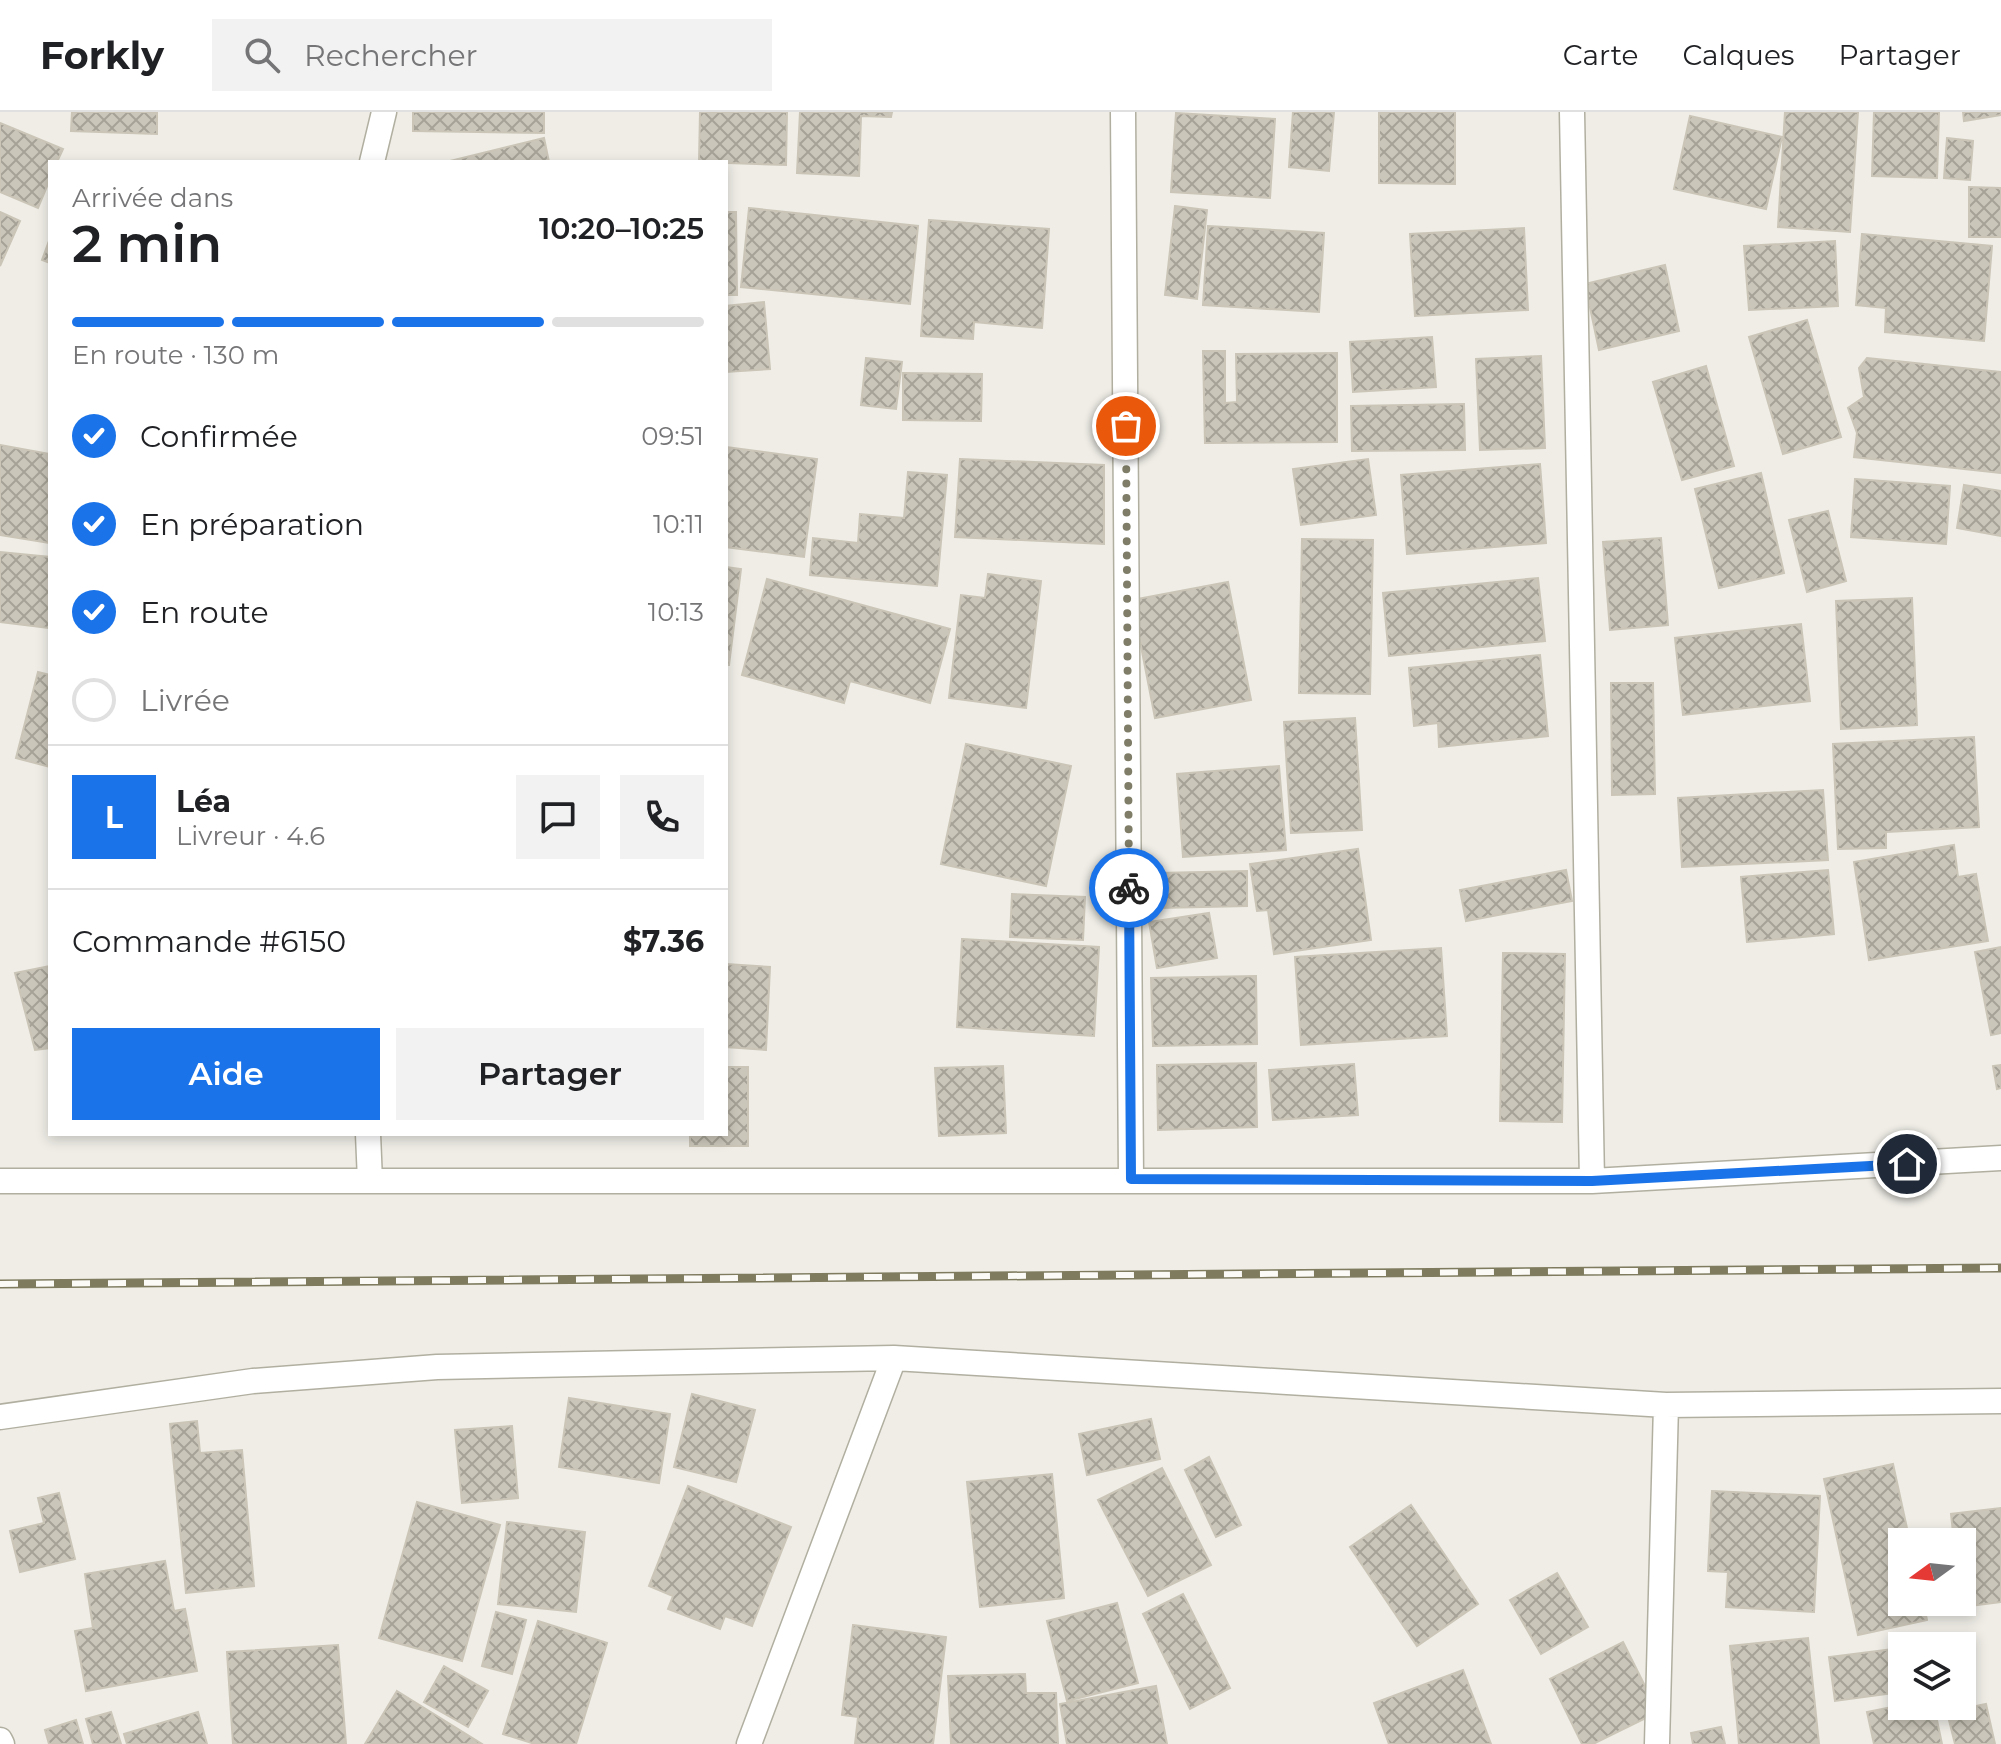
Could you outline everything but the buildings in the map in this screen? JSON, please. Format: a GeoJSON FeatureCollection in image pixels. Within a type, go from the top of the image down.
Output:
{"type":"FeatureCollection","features":[{"type":"Feature","properties":{"kind":"street"},"geometry":{"type":"LineString","coordinates":[[372,160],[384,112]]}},
{"type":"Feature","properties":{"kind":"street"},"geometry":{"type":"LineString","coordinates":[[1123,112],[1131,1179]]}},
{"type":"Feature","properties":{"kind":"street"},"geometry":{"type":"LineString","coordinates":[[1572,112],[1592,1181]]}},
{"type":"Feature","properties":{"kind":"street"},"geometry":{"type":"LineString","coordinates":[[368,1136],[370,1181]]}},
{"type":"Feature","properties":{"kind":"street"},"geometry":{"type":"LineString","coordinates":[[0,1181],[1592,1181],[2001,1158]]}},
{"type":"Feature","properties":{"kind":"street"},"geometry":{"type":"LineString","coordinates":[[749,1744],[894,1358]]}},
{"type":"Feature","properties":{"kind":"street"},"geometry":{"type":"LineString","coordinates":[[0,1417],[253,1381],[437,1367],[894,1358],[1666,1405],[2001,1401]]}},
{"type":"Feature","properties":{"kind":"street"},"geometry":{"type":"LineString","coordinates":[[1657,1744],[1666,1405]]}},
{"type":"Feature","properties":{"kind":"railway"},"geometry":{"type":"LineString","coordinates":[[0,1284],[2001,1268]]}},
{"type":"Feature","properties":{"kind":"way so far"},"geometry":{"type":"LineString","coordinates":[[1126,426],[1129,888]]}},
{"type":"Feature","properties":{"kind":"route"},"geometry":{"type":"LineString","coordinates":[[1129,888],[1131,1179],[1592,1181],[1907,1164]]}}]}
